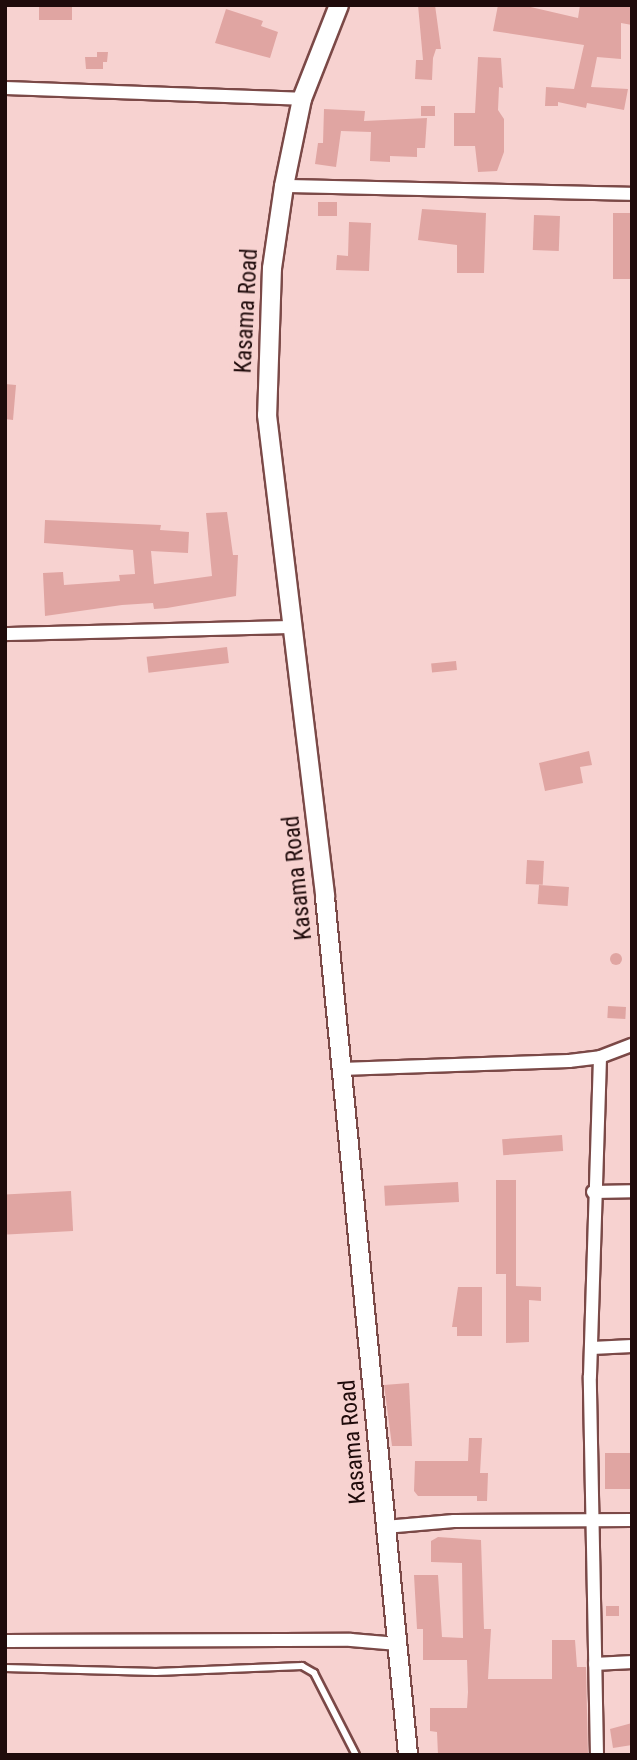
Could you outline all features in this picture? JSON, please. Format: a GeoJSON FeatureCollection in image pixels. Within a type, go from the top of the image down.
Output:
{"type":"FeatureCollection","features":[{"type":"Feature","properties":{"kind":"street","name":"Kasama Road"},"geometry":{"type":"LineString","coordinates":[[339,5],[302,99],[284,186],[272,268],[267,415],[294,627],[341,1069],[408,1755]]}},
{"type":"Feature","properties":{"kind":"street"},"geometry":{"type":"LineString","coordinates":[[5,88],[302,99]]}},
{"type":"Feature","properties":{"kind":"street"},"geometry":{"type":"LineString","coordinates":[[284,186],[632,194]]}},
{"type":"Feature","properties":{"kind":"street"},"geometry":{"type":"LineString","coordinates":[[5,634],[294,627]]}},
{"type":"Feature","properties":{"kind":"street"},"geometry":{"type":"LineString","coordinates":[[341,1069],[600,1057],[632,1045]]}},
{"type":"Feature","properties":{"kind":"street"},"geometry":{"type":"LineString","coordinates":[[597,1755],[592,1520],[592,1348],[593,1192],[600,1057]]}},
{"type":"Feature","properties":{"kind":"street"},"geometry":{"type":"LineString","coordinates":[[593,1192],[632,1191]]}},
{"type":"Feature","properties":{"kind":"street"},"geometry":{"type":"LineString","coordinates":[[592,1348],[632,1346]]}},
{"type":"Feature","properties":{"kind":"street"},"geometry":{"type":"LineString","coordinates":[[385,1527],[454,1521],[632,1520]]}},
{"type":"Feature","properties":{"kind":"street"},"geometry":{"type":"LineString","coordinates":[[5,1641],[351,1640],[398,1644]]}},
{"type":"Feature","properties":{"kind":"street"},"geometry":{"type":"LineString","coordinates":[[595,1664],[632,1662]]}},
{"type":"Feature","properties":{"kind":"lane"},"geometry":{"type":"LineString","coordinates":[[5,1668],[156,1672],[302,1666],[314,1673],[356,1755]]}},
{"type":"Feature","properties":{"kind":"building"},"geometry":{"type":"Polygon","coordinates":[[[39,5],[72,5],[72,20],[39,20],[39,5]]]}},
{"type":"Feature","properties":{"kind":"building"},"geometry":{"type":"Polygon","coordinates":[[[418,5],[435,5],[441,49],[436,49],[433,58],[432,80],[415,79],[416,60],[423,60],[418,5]]]}},
{"type":"Feature","properties":{"kind":"building"},"geometry":{"type":"Polygon","coordinates":[[[498,5],[522,5],[578,18],[580,5],[632,7],[632,25],[621,23],[621,59],[597,57],[591,87],[628,89],[624,110],[587,103],[586,108],[558,102],[558,106],[545,106],[546,87],[574,89],[584,45],[493,31],[498,5]]]}},
{"type":"Feature","properties":{"kind":"building"},"geometry":{"type":"Polygon","coordinates":[[[226,9],[263,21],[261,26],[278,32],[270,58],[215,43],[226,9]]]}},
{"type":"Feature","properties":{"kind":"building"},"geometry":{"type":"Polygon","coordinates":[[[97,52],[108,52],[103,69],[86,69],[85,57],[97,57],[97,52]]]}},
{"type":"Feature","properties":{"kind":"building"},"geometry":{"type":"Polygon","coordinates":[[[478,57],[501,58],[503,88],[499,87],[498,110],[504,119],[504,152],[497,171],[478,172],[475,146],[454,146],[454,113],[475,113],[478,57]]]}},
{"type":"Feature","properties":{"kind":"building"},"geometry":{"type":"Polygon","coordinates":[[[421,106],[435,106],[435,116],[421,116],[421,106]]]}},
{"type":"Feature","properties":{"kind":"building"},"geometry":{"type":"Polygon","coordinates":[[[324,109],[365,111],[364,121],[427,118],[425,148],[417,148],[417,157],[390,156],[390,162],[370,161],[371,132],[341,131],[336,167],[315,164],[318,143],[323,143],[324,109]]]}},
{"type":"Feature","properties":{"kind":"building"},"geometry":{"type":"Polygon","coordinates":[[[318,202],[337,202],[337,216],[318,216],[318,202]]]}},
{"type":"Feature","properties":{"kind":"building"},"geometry":{"type":"Polygon","coordinates":[[[422,209],[486,213],[484,273],[457,273],[457,245],[418,240],[422,209]]]}},
{"type":"Feature","properties":{"kind":"building"},"geometry":{"type":"Polygon","coordinates":[[[613,213],[632,213],[632,279],[613,279],[613,213]]]}},
{"type":"Feature","properties":{"kind":"building"},"geometry":{"type":"Polygon","coordinates":[[[534,215],[560,216],[559,251],[533,250],[534,215]]]}},
{"type":"Feature","properties":{"kind":"building"},"geometry":{"type":"Polygon","coordinates":[[[349,222],[371,223],[369,271],[336,270],[337,255],[348,256],[349,222]]]}},
{"type":"Feature","properties":{"kind":"building"},"geometry":{"type":"Polygon","coordinates":[[[5,384],[16,385],[13,420],[5,419],[5,384]]]}},
{"type":"Feature","properties":{"kind":"building"},"geometry":{"type":"Polygon","coordinates":[[[227,512],[233,555],[238,555],[236,596],[167,608],[154,609],[153,603],[122,605],[45,616],[43,573],[63,572],[64,585],[120,581],[119,575],[135,574],[133,550],[44,543],[45,520],[161,525],[160,530],[189,532],[188,553],[151,551],[154,584],[212,576],[206,513],[227,512]]]}},
{"type":"Feature","properties":{"kind":"building"},"geometry":{"type":"Polygon","coordinates":[[[227,647],[229,663],[149,673],[147,657],[227,647]]]}},
{"type":"Feature","properties":{"kind":"building"},"geometry":{"type":"Polygon","coordinates":[[[456,661],[457,670],[432,673],[431,664],[456,661]]]}},
{"type":"Feature","properties":{"kind":"building"},"geometry":{"type":"Polygon","coordinates":[[[589,751],[592,765],[580,767],[583,783],[545,791],[539,763],[589,751]]]}},
{"type":"Feature","properties":{"kind":"building"},"geometry":{"type":"Polygon","coordinates":[[[527,860],[544,861],[543,885],[526,884],[527,860]]]}},
{"type":"Feature","properties":{"kind":"building"},"geometry":{"type":"Polygon","coordinates":[[[539,885],[569,887],[568,906],[538,904],[539,885]]]}},
{"type":"Feature","properties":{"kind":"building"},"geometry":{"type":"Polygon","coordinates":[[[616,953],[622,959],[616,965],[610,959],[616,953]]]}},
{"type":"Feature","properties":{"kind":"building"},"geometry":{"type":"Polygon","coordinates":[[[608,1006],[626,1007],[625,1019],[607,1018],[608,1006]]]}},
{"type":"Feature","properties":{"kind":"building"},"geometry":{"type":"Polygon","coordinates":[[[562,1135],[563,1151],[503,1155],[502,1139],[562,1135]]]}},
{"type":"Feature","properties":{"kind":"building"},"geometry":{"type":"Polygon","coordinates":[[[496,1180],[516,1180],[516,1286],[541,1287],[541,1301],[529,1300],[529,1342],[506,1343],[506,1274],[496,1274],[496,1180]]]}},
{"type":"Feature","properties":{"kind":"building"},"geometry":{"type":"Polygon","coordinates":[[[458,1182],[459,1202],[385,1206],[384,1186],[458,1182]]]}},
{"type":"Feature","properties":{"kind":"building"},"geometry":{"type":"Polygon","coordinates":[[[71,1191],[73,1231],[7,1234],[5,1194],[71,1191]]]}},
{"type":"Feature","properties":{"kind":"building"},"geometry":{"type":"Polygon","coordinates":[[[458,1287],[482,1287],[482,1336],[457,1336],[457,1327],[452,1327],[458,1287]]]}},
{"type":"Feature","properties":{"kind":"building"},"geometry":{"type":"Polygon","coordinates":[[[409,1383],[412,1446],[392,1446],[384,1385],[409,1383]]]}},
{"type":"Feature","properties":{"kind":"building"},"geometry":{"type":"Polygon","coordinates":[[[469,1438],[482,1438],[480,1473],[488,1473],[487,1501],[477,1501],[477,1496],[418,1496],[414,1491],[415,1461],[468,1461],[469,1438]]]}},
{"type":"Feature","properties":{"kind":"building"},"geometry":{"type":"Polygon","coordinates":[[[605,1453],[632,1453],[632,1489],[605,1489],[605,1453]]]}},
{"type":"Feature","properties":{"kind":"building"},"geometry":{"type":"Polygon","coordinates":[[[438,1537],[481,1540],[484,1629],[491,1629],[488,1679],[552,1679],[552,1640],[575,1640],[577,1667],[586,1667],[588,1755],[438,1755],[437,1732],[430,1731],[430,1708],[467,1708],[468,1692],[467,1660],[423,1660],[423,1629],[417,1629],[414,1575],[438,1575],[442,1637],[463,1638],[462,1563],[431,1562],[431,1541],[438,1537]]]}},
{"type":"Feature","properties":{"kind":"building"},"geometry":{"type":"Polygon","coordinates":[[[606,1606],[619,1606],[619,1616],[606,1616],[606,1606]]]}},
{"type":"Feature","properties":{"kind":"building"},"geometry":{"type":"Polygon","coordinates":[[[632,1723],[632,1745],[613,1748],[610,1729],[632,1723]]]}}]}
